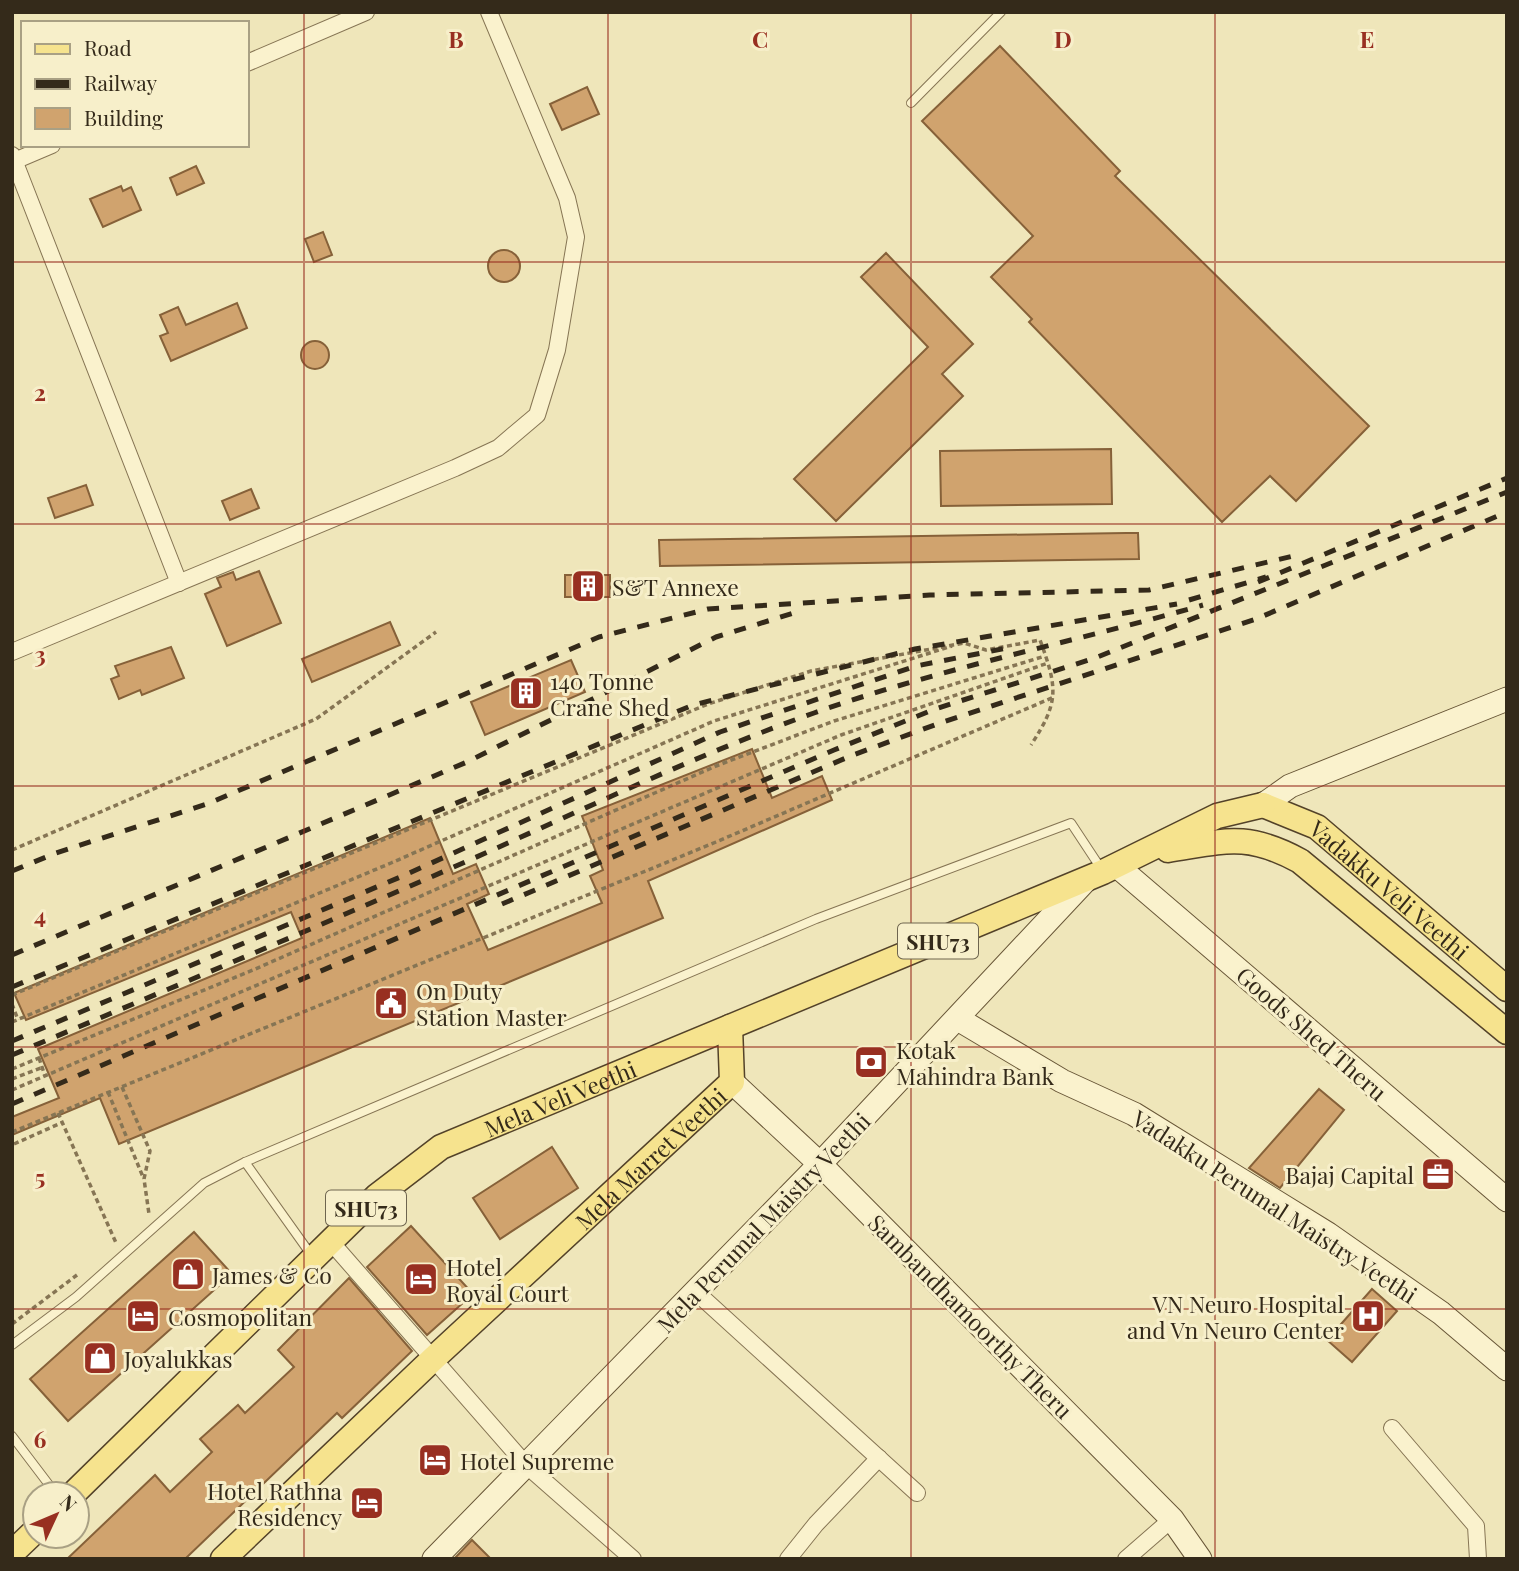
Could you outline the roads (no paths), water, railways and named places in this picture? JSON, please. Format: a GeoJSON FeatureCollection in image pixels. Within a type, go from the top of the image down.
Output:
{"type":"FeatureCollection","features":[{"type":"Feature","properties":{"kind":"main road","name":"Mela Veli Veethi"},"geometry":{"type":"LineString","coordinates":[[87,1480],[377,1196],[441,1147],[1102,873],[1146,854],[1217,816],[1263,805]]}},
{"type":"Feature","properties":{"kind":"main road"},"geometry":{"type":"LineString","coordinates":[[1263,805],[1277,831],[1300,861]]}},
{"type":"Feature","properties":{"kind":"main road","name":"Vadakku Veli Veethi"},"geometry":{"type":"LineString","coordinates":[[1263,805],[1317,827],[1507,989]]}},
{"type":"Feature","properties":{"kind":"main road","name":"Mela Veli Veethi"},"geometry":{"type":"LineString","coordinates":[[1146,854],[1228,840],[1252,841],[1275,848],[1300,861]]}},
{"type":"Feature","properties":{"kind":"main road","name":"Vadakku Veli Veethi"},"geometry":{"type":"LineString","coordinates":[[1300,861],[1507,1032]]}},
{"type":"Feature","properties":{"kind":"main road","name":"Mela Marret Veethi"},"geometry":{"type":"LineString","coordinates":[[223,1559],[434,1358],[732,1082],[730,1027]]}},
{"type":"Feature","properties":{"kind":"street"},"geometry":{"type":"LineString","coordinates":[[248,63],[366,12]]}},
{"type":"Feature","properties":{"kind":"street"},"geometry":{"type":"LineString","coordinates":[[12,652],[455,468],[498,448],[537,415],[557,350],[576,237],[567,198],[489,12]]}},
{"type":"Feature","properties":{"kind":"street"},"geometry":{"type":"LineString","coordinates":[[47,147],[13,160],[178,583]]}},
{"type":"Feature","properties":{"kind":"street"},"geometry":{"type":"LineString","coordinates":[[1263,805],[1290,786],[1507,699]]}},
{"type":"Feature","properties":{"kind":"street","name":"Mela Perumal Maistry Veethi"},"geometry":{"type":"LineString","coordinates":[[435,1559],[1102,873]]}},
{"type":"Feature","properties":{"kind":"street","name":"Goods Shed Theru"},"geometry":{"type":"LineString","coordinates":[[1102,873],[1507,1200]]}},
{"type":"Feature","properties":{"kind":"street","name":"Vadakku Perumal Maistry Veethi"},"geometry":{"type":"LineString","coordinates":[[958,1019],[1062,1082],[1134,1114],[1328,1234],[1441,1312],[1507,1369]]}},
{"type":"Feature","properties":{"kind":"street","name":"Sambandhamoorthy Theru"},"geometry":{"type":"LineString","coordinates":[[732,1082],[820,1164],[1172,1519],[1200,1559]]}},
{"type":"Feature","properties":{"kind":"street"},"geometry":{"type":"LineString","coordinates":[[322,1250],[434,1358],[526,1465],[634,1559]]}},
{"type":"Feature","properties":{"kind":"street"},"geometry":{"type":"LineString","coordinates":[[696,1292],[917,1493]]}},
{"type":"Feature","properties":{"kind":"street"},"geometry":{"type":"LineString","coordinates":[[1392,1428],[1476,1526],[1478,1559]]}},
{"type":"Feature","properties":{"kind":"street"},"geometry":{"type":"LineString","coordinates":[[788,1559],[816,1524],[879,1458]]}},
{"type":"Feature","properties":{"kind":"street"},"geometry":{"type":"LineString","coordinates":[[1126,1559],[1172,1519]]}},
{"type":"Feature","properties":{"kind":"lane"},"geometry":{"type":"LineString","coordinates":[[911,103],[1002,12]]}},
{"type":"Feature","properties":{"kind":"lane"},"geometry":{"type":"LineString","coordinates":[[12,1345],[75,1297],[204,1183],[245,1162],[816,919],[1072,823],[1102,873]]}},
{"type":"Feature","properties":{"kind":"lane"},"geometry":{"type":"LineString","coordinates":[[245,1162],[322,1250]]}},
{"type":"Feature","properties":{"kind":"lane"},"geometry":{"type":"LineString","coordinates":[[12,1436],[45,1480]]}},
{"type":"Feature","properties":{"kind":"railway"},"geometry":{"type":"LineString","coordinates":[[1258,582],[1507,478]]}},
{"type":"Feature","properties":{"kind":"railway"},"geometry":{"type":"LineString","coordinates":[[12,1104],[834,750],[935,709],[1095,658],[1507,492]]}},
{"type":"Feature","properties":{"kind":"railway"},"geometry":{"type":"LineString","coordinates":[[502,904],[853,755],[940,723],[1256,619],[1507,512]]}},
{"type":"Feature","properties":{"kind":"railway"},"geometry":{"type":"LineString","coordinates":[[12,871],[56,853],[207,804],[599,637],[708,609],[930,595],[1149,590],[1302,554]]}},
{"type":"Feature","properties":{"kind":"railway"},"geometry":{"type":"LineString","coordinates":[[1189,600],[1266,577]]}},
{"type":"Feature","properties":{"kind":"railway"},"geometry":{"type":"LineString","coordinates":[[12,987],[693,705],[915,649],[1177,604]]}},
{"type":"Feature","properties":{"kind":"railway"},"geometry":{"type":"LineString","coordinates":[[12,1055],[358,909],[771,729],[910,682],[1203,605]]}},
{"type":"Feature","properties":{"kind":"railway"},"geometry":{"type":"LineString","coordinates":[[12,955],[467,762],[716,637],[797,612]]}},
{"type":"Feature","properties":{"kind":"railway"},"geometry":{"type":"LineString","coordinates":[[12,1041],[405,875],[720,732],[916,666],[1007,648]]}},
{"type":"Feature","properties":{"kind":"place","name":"S&T Annexe"},"geometry":{"type":"Point","coordinates":[588,586]}},
{"type":"Feature","properties":{"kind":"place","name":"140 Tonne Crane Shed"},"geometry":{"type":"Point","coordinates":[526,693]}},
{"type":"Feature","properties":{"kind":"place","name":"On Duty Station Master"},"geometry":{"type":"Point","coordinates":[391,1003]}},
{"type":"Feature","properties":{"kind":"place","name":"Kotak Mahindra Bank"},"geometry":{"type":"Point","coordinates":[871,1062]}},
{"type":"Feature","properties":{"kind":"place","name":"Bajaj Capital"},"geometry":{"type":"Point","coordinates":[1438,1174]}},
{"type":"Feature","properties":{"kind":"place","name":"James & Co"},"geometry":{"type":"Point","coordinates":[188,1274]}},
{"type":"Feature","properties":{"kind":"place","name":"Hotel Royal Court"},"geometry":{"type":"Point","coordinates":[421,1279]}},
{"type":"Feature","properties":{"kind":"place","name":"Cosmopolitan"},"geometry":{"type":"Point","coordinates":[143,1316]}},
{"type":"Feature","properties":{"kind":"place","name":"VN Neuro Hospital and Vn Neuro Center"},"geometry":{"type":"Point","coordinates":[1368,1316]}},
{"type":"Feature","properties":{"kind":"place","name":"Joyalukkas"},"geometry":{"type":"Point","coordinates":[100,1358]}},
{"type":"Feature","properties":{"kind":"place","name":"Hotel Supreme"},"geometry":{"type":"Point","coordinates":[435,1460]}},
{"type":"Feature","properties":{"kind":"place","name":"Hotel Rathna Residency"},"geometry":{"type":"Point","coordinates":[367,1503]}}]}
